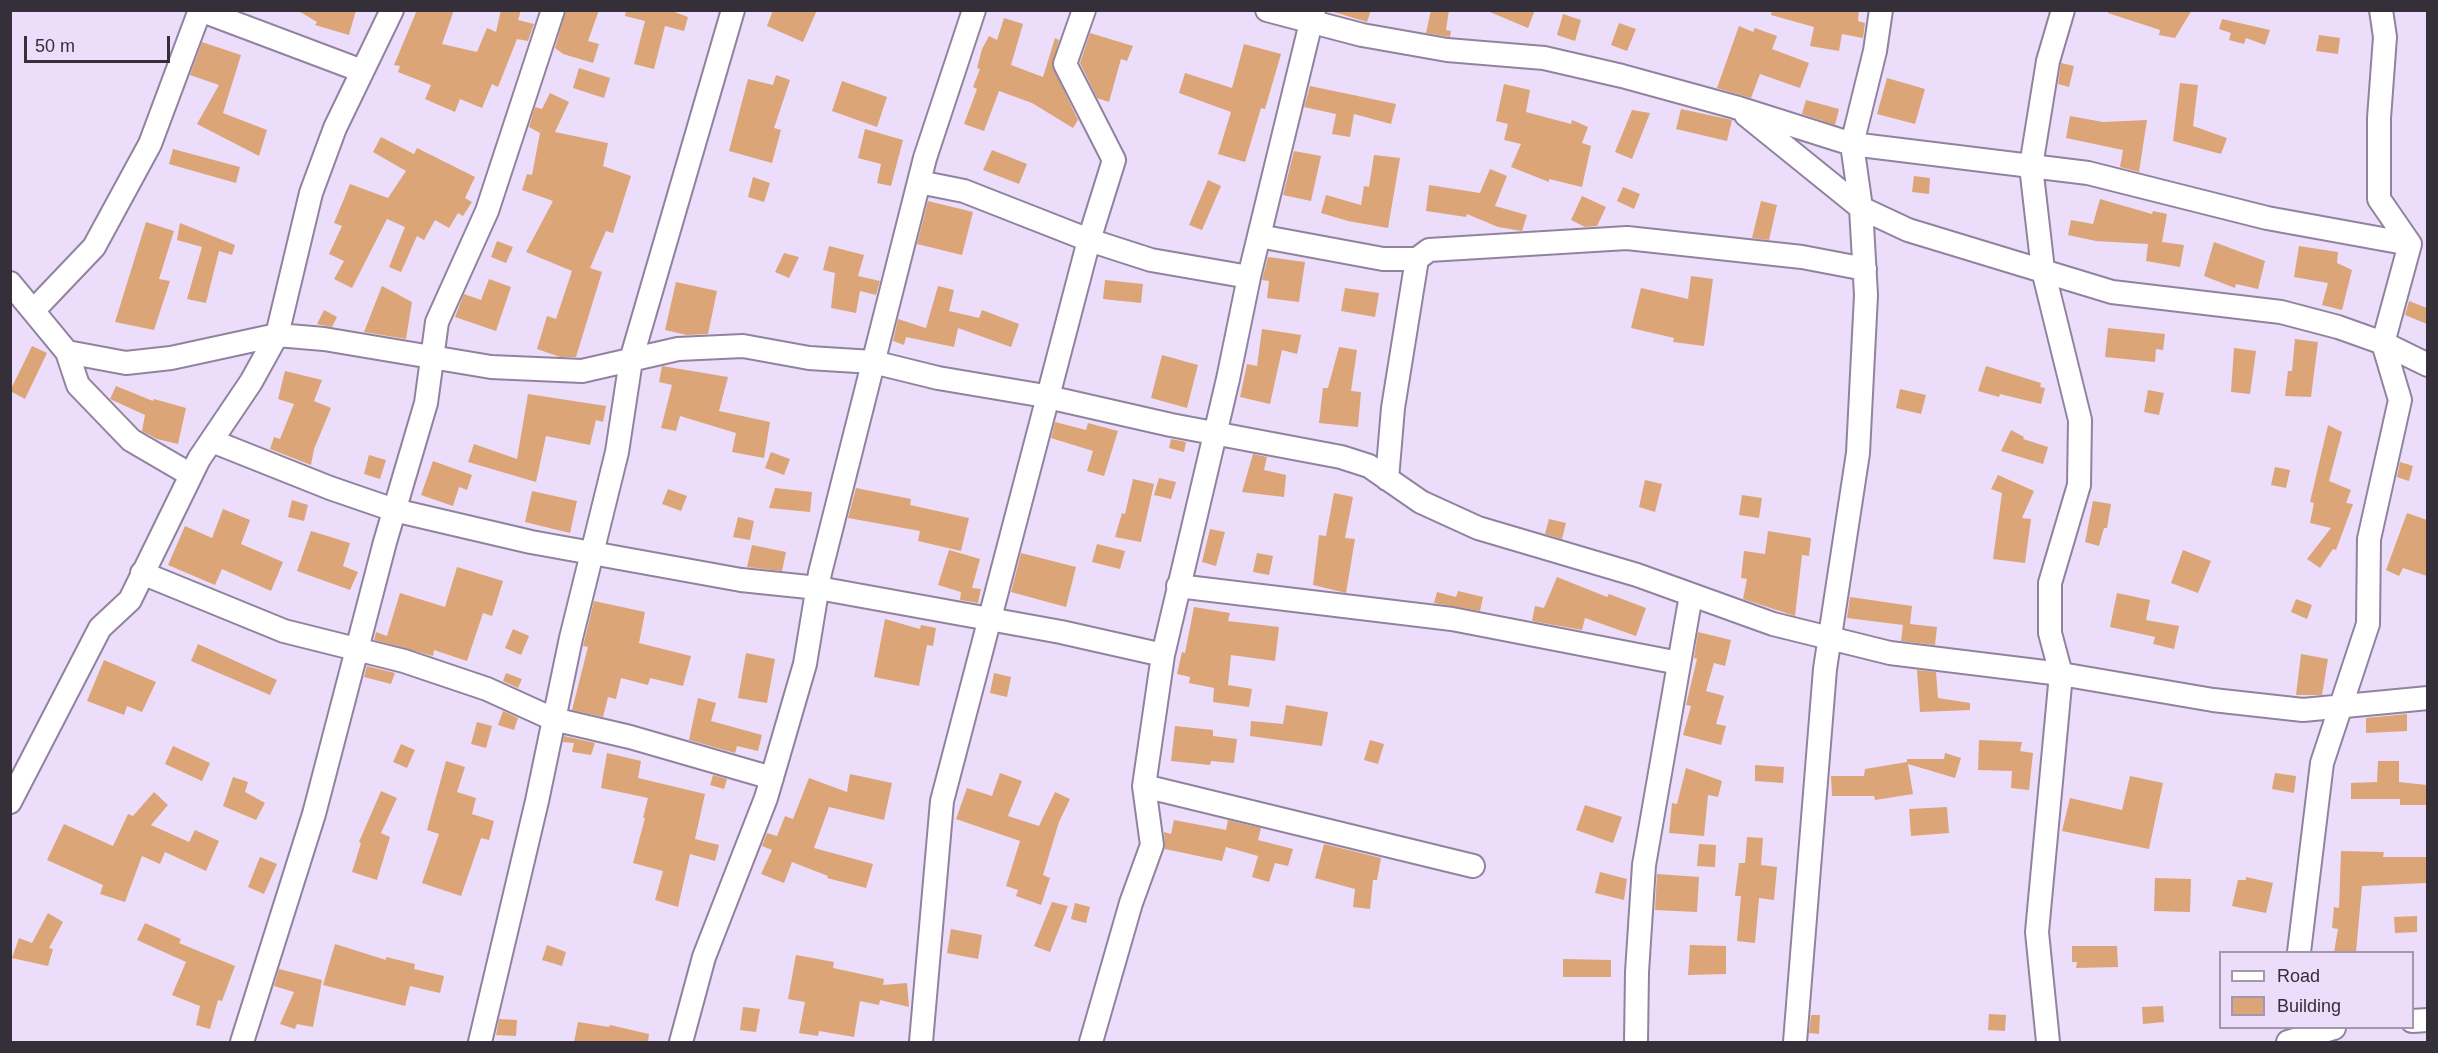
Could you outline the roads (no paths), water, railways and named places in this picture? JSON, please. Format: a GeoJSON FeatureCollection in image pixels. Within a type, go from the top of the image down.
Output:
{"type":"FeatureCollection","features":[{"type":"Feature","properties":{"kind":"street"},"geometry":{"type":"LineString","coordinates":[[34,310],[94,247],[150,144],[200,10],[362,71]]}},
{"type":"Feature","properties":{"kind":"street"},"geometry":{"type":"LineString","coordinates":[[10,802],[100,628],[130,600],[191,475],[251,382],[277,335],[311,193],[335,128],[392,10]]}},
{"type":"Feature","properties":{"kind":"street"},"geometry":{"type":"LineString","coordinates":[[242,1042],[314,814],[394,510],[426,403],[437,322],[486,211],[554,10]]}},
{"type":"Feature","properties":{"kind":"street"},"geometry":{"type":"LineString","coordinates":[[480,1042],[553,719],[617,452],[631,360],[733,10]]}},
{"type":"Feature","properties":{"kind":"street"},"geometry":{"type":"LineString","coordinates":[[681,1042],[704,957],[772,778],[805,664],[818,588],[919,182],[974,10]]}},
{"type":"Feature","properties":{"kind":"street"},"geometry":{"type":"LineString","coordinates":[[921,1042],[942,801],[1089,240],[1114,160],[1065,64],[1084,10]]}},
{"type":"Feature","properties":{"kind":"street"},"geometry":{"type":"LineString","coordinates":[[1267,10],[1312,16],[1362,35],[1447,50],[1544,58],[1735,106],[1852,144],[2088,173],[2267,218],[2410,244]]}},
{"type":"Feature","properties":{"kind":"street"},"geometry":{"type":"LineString","coordinates":[[1795,1042],[1829,639],[1858,453],[1866,295],[1861,208],[1852,144],[1875,51],[1881,10]]}},
{"type":"Feature","properties":{"kind":"street"},"geometry":{"type":"LineString","coordinates":[[2048,1042],[2037,932],[2061,674],[2050,633],[2050,583],[2079,484],[2080,420],[2043,270],[2031,166],[2048,61],[2063,10]]}},
{"type":"Feature","properties":{"kind":"street"},"geometry":{"type":"LineString","coordinates":[[2299,951],[2322,763],[2368,624],[2369,539],[2400,400],[2383,343],[2410,244],[2379,199],[2379,118],[2385,37],[2381,10]]}},
{"type":"Feature","properties":{"kind":"street"},"geometry":{"type":"LineString","coordinates":[[1091,1042],[1131,903],[1152,845],[1143,786],[1163,655],[1249,277],[1312,16]]}},
{"type":"Feature","properties":{"kind":"street"},"geometry":{"type":"LineString","coordinates":[[1735,106],[1861,208],[1908,230],[2112,292],[2282,312],[2338,327],[2383,343],[2427,364]]}},
{"type":"Feature","properties":{"kind":"street"},"geometry":{"type":"LineString","coordinates":[[919,182],[964,191],[1089,240],[1151,260],[1249,277]]}},
{"type":"Feature","properties":{"kind":"street"},"geometry":{"type":"LineString","coordinates":[[1259,236],[1383,259],[1417,259],[1429,250],[1628,238],[1802,258],[1865,269]]}},
{"type":"Feature","properties":{"kind":"street"},"geometry":{"type":"LineString","coordinates":[[1387,479],[1393,408],[1417,259]]}},
{"type":"Feature","properties":{"kind":"street"},"geometry":{"type":"LineString","coordinates":[[10,283],[67,352],[78,384],[131,440],[191,475]]}},
{"type":"Feature","properties":{"kind":"street"},"geometry":{"type":"LineString","coordinates":[[67,352],[126,363],[171,358],[277,335],[335,341],[491,368],[582,371],[678,349],[743,346],[809,358],[873,362],[938,378],[1048,397],[1215,434],[1341,457],[1369,466],[1421,502],[1478,528],[1614,567],[1773,624],[1890,653],[2061,674],[2236,702],[2303,710],[2427,698]]}},
{"type":"Feature","properties":{"kind":"street"},"geometry":{"type":"LineString","coordinates":[[212,441],[330,488],[394,510],[531,542],[741,580],[818,588],[1061,632],[1163,655]]}},
{"type":"Feature","properties":{"kind":"street"},"geometry":{"type":"LineString","coordinates":[[142,573],[284,631],[357,648],[487,689],[553,719],[630,737],[772,778]]}},
{"type":"Feature","properties":{"kind":"street"},"geometry":{"type":"LineString","coordinates":[[1178,586],[1452,619],[1679,663]]}},
{"type":"Feature","properties":{"kind":"street"},"geometry":{"type":"LineString","coordinates":[[1636,1042],[1637,972],[1644,865],[1691,595]]}},
{"type":"Feature","properties":{"kind":"street"},"geometry":{"type":"LineString","coordinates":[[1143,786],[1473,866]]}},
{"type":"Feature","properties":{"kind":"street"},"geometry":{"type":"LineString","coordinates":[[2291,1037],[2329,1029]]}}]}
